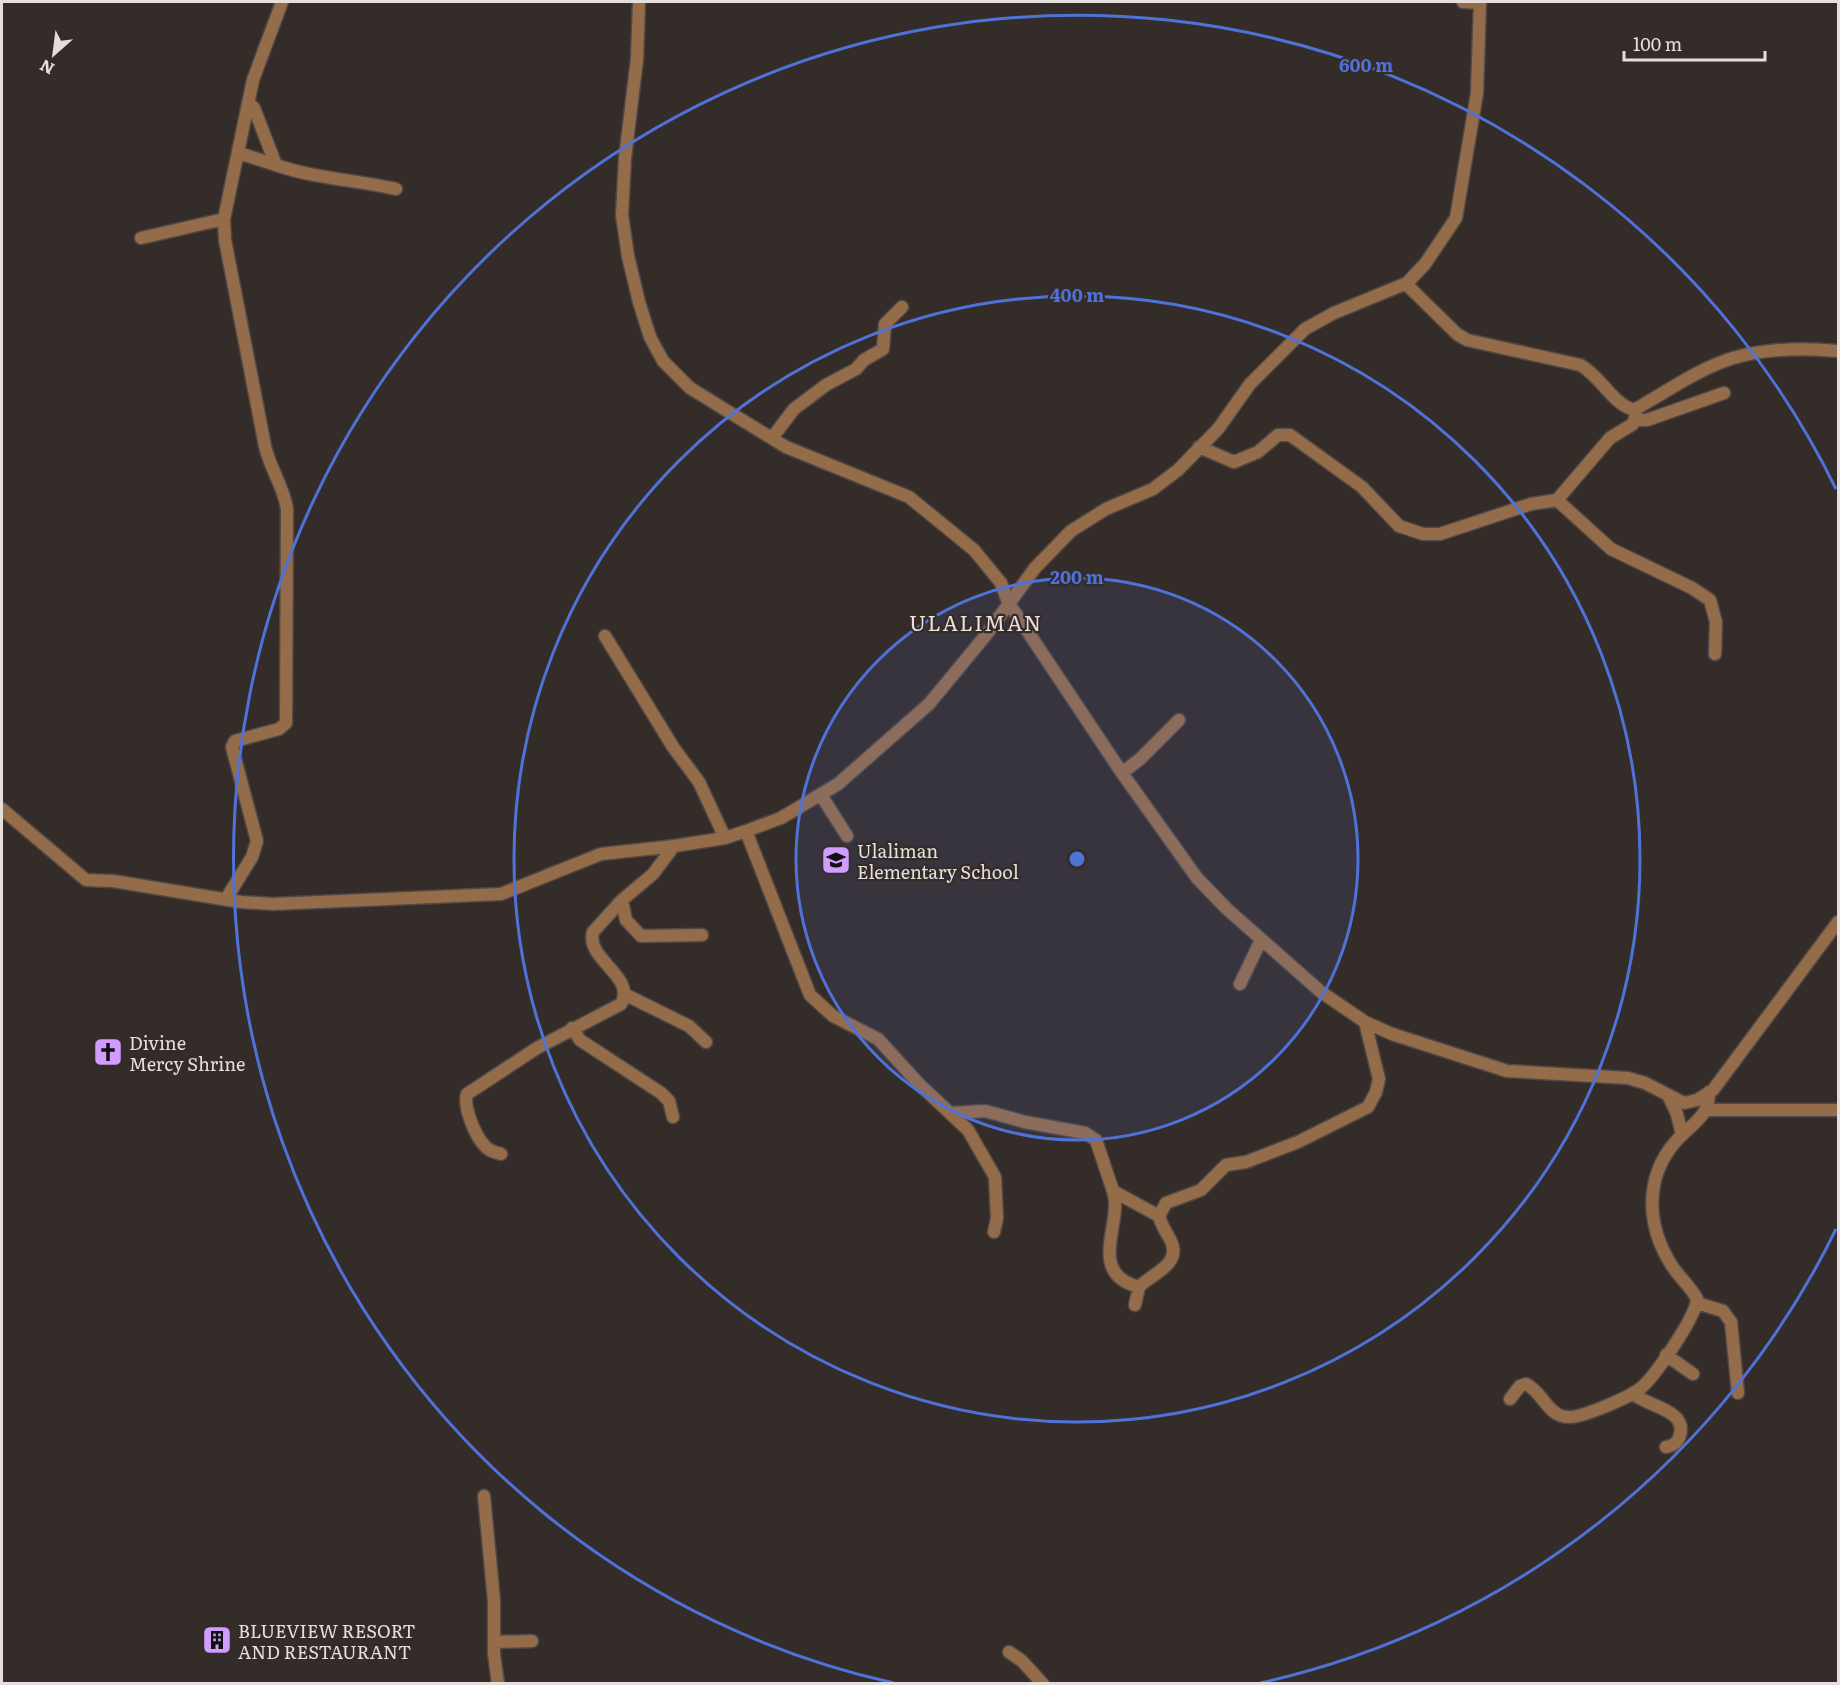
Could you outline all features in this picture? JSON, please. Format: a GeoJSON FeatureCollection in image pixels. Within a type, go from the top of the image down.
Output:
{"type":"FeatureCollection","features":[{"type":"Feature","properties":{"kind":"street"},"geometry":{"type":"LineString","coordinates":[[226,899],[252,857],[257,841],[232,747],[235,741],[279,729],[286,723],[287,509],[285,498],[271,469],[265,446],[225,240],[224,219],[257,66],[282,2]]}},
{"type":"Feature","properties":{"kind":"street"},"geometry":{"type":"LineString","coordinates":[[639,2],[637,59],[625,158],[622,215],[628,256],[645,322],[663,361],[674,374],[715,405],[786,447],[909,497],[974,550],[1002,583],[1008,602],[1122,772],[1197,878],[1261,940],[1321,992],[1365,1022],[1418,1044],[1507,1071],[1628,1078],[1645,1083],[1684,1102],[1691,1102],[1709,1092],[1839,922]]}},
{"type":"Feature","properties":{"kind":"street"},"geometry":{"type":"LineString","coordinates":[[2,809],[86,880],[113,881],[273,904],[501,894],[581,860],[601,854],[725,838],[781,818],[821,795],[858,768],[929,704],[986,636],[1008,602],[1035,568],[1071,531],[1106,509],[1154,489],[1178,470],[1230,414],[1250,384],[1305,329],[1334,313],[1406,284],[1440,246],[1456,218],[1477,93],[1482,4],[1463,2]]}},
{"type":"Feature","properties":{"kind":"street"},"geometry":{"type":"LineString","coordinates":[[249,103],[257,113],[276,165]]}},
{"type":"Feature","properties":{"kind":"street"},"geometry":{"type":"LineString","coordinates":[[239,153],[293,171],[346,178],[396,189]]}},
{"type":"Feature","properties":{"kind":"street"},"geometry":{"type":"LineString","coordinates":[[141,238],[224,219]]}},
{"type":"Feature","properties":{"kind":"street"},"geometry":{"type":"LineString","coordinates":[[1406,284],[1457,334],[1467,340],[1580,365],[1593,374],[1635,415],[1647,420],[1724,393]]}},
{"type":"Feature","properties":{"kind":"street"},"geometry":{"type":"LineString","coordinates":[[772,438],[794,410],[826,385],[856,369],[864,360],[883,349],[885,324],[902,307]]}},
{"type":"Feature","properties":{"kind":"street"},"geometry":{"type":"LineString","coordinates":[[1199,447],[1234,462],[1258,452],[1278,435],[1290,435],[1362,488],[1399,526],[1423,534],[1440,534],[1531,504],[1557,500],[1610,438],[1635,415],[1731,359],[1773,350],[1839,351]]}},
{"type":"Feature","properties":{"kind":"street"},"geometry":{"type":"LineString","coordinates":[[1557,500],[1611,549],[1692,588],[1710,600],[1716,622],[1715,654]]}},
{"type":"Feature","properties":{"kind":"street"},"geometry":{"type":"LineString","coordinates":[[605,636],[673,747],[699,782],[725,838]]}},
{"type":"Feature","properties":{"kind":"street"},"geometry":{"type":"LineString","coordinates":[[1122,772],[1151,749],[1179,720]]}},
{"type":"Feature","properties":{"kind":"street"},"geometry":{"type":"LineString","coordinates":[[821,795],[847,836]]}},
{"type":"Feature","properties":{"kind":"street"},"geometry":{"type":"LineString","coordinates":[[746,831],[810,995],[833,1016],[878,1039],[920,1085],[968,1130],[995,1177],[997,1218],[994,1232]]}},
{"type":"Feature","properties":{"kind":"street"},"geometry":{"type":"LineString","coordinates":[[674,846],[653,874],[622,900],[596,928],[591,942],[615,975],[624,994],[689,1026],[706,1042]]}},
{"type":"Feature","properties":{"kind":"street"},"geometry":{"type":"LineString","coordinates":[[622,900],[626,920],[641,936],[702,935]]}},
{"type":"Feature","properties":{"kind":"street"},"geometry":{"type":"LineString","coordinates":[[1240,984],[1261,940]]}},
{"type":"Feature","properties":{"kind":"street"},"geometry":{"type":"LineString","coordinates":[[501,1154],[488,1150],[483,1145],[467,1106],[467,1094],[514,1061],[572,1028],[621,1005],[624,994]]}},
{"type":"Feature","properties":{"kind":"street"},"geometry":{"type":"LineString","coordinates":[[1159,1216],[1166,1203],[1201,1190],[1226,1165],[1246,1162],[1298,1142],[1368,1107],[1376,1092],[1379,1079],[1365,1022]]}},
{"type":"Feature","properties":{"kind":"street"},"geometry":{"type":"LineString","coordinates":[[572,1028],[580,1040],[661,1093],[669,1101],[673,1117]]}},
{"type":"Feature","properties":{"kind":"street"},"geometry":{"type":"LineString","coordinates":[[1510,1399],[1520,1386],[1528,1385],[1540,1394],[1554,1412],[1570,1417],[1634,1393],[1646,1384],[1692,1317],[1697,1303],[1695,1294],[1672,1266],[1655,1232],[1652,1211],[1653,1188],[1658,1168],[1682,1135],[1707,1110],[1709,1092]]}},
{"type":"Feature","properties":{"kind":"street"},"geometry":{"type":"LineString","coordinates":[[1669,1096],[1677,1114],[1682,1135]]}},
{"type":"Feature","properties":{"kind":"street"},"geometry":{"type":"LineString","coordinates":[[1707,1110],[1839,1110]]}},
{"type":"Feature","properties":{"kind":"street"},"geometry":{"type":"LineString","coordinates":[[952,1113],[985,1111],[1025,1122],[1085,1133],[1096,1140],[1117,1208],[1109,1233],[1108,1254],[1123,1280],[1139,1287]]}},
{"type":"Feature","properties":{"kind":"street"},"geometry":{"type":"LineString","coordinates":[[1113,1191],[1159,1216],[1172,1244],[1171,1258],[1167,1265],[1139,1287],[1135,1305]]}},
{"type":"Feature","properties":{"kind":"street"},"geometry":{"type":"LineString","coordinates":[[1697,1303],[1723,1311],[1731,1322],[1738,1393]]}},
{"type":"Feature","properties":{"kind":"street"},"geometry":{"type":"LineString","coordinates":[[1666,1356],[1693,1374]]}},
{"type":"Feature","properties":{"kind":"street"},"geometry":{"type":"LineString","coordinates":[[1634,1393],[1642,1402],[1666,1408],[1674,1415],[1679,1427],[1678,1439],[1674,1444],[1666,1447]]}},
{"type":"Feature","properties":{"kind":"street"},"geometry":{"type":"LineString","coordinates":[[484,1496],[494,1601],[494,1642],[498,1683]]}},
{"type":"Feature","properties":{"kind":"street"},"geometry":{"type":"LineString","coordinates":[[494,1642],[532,1641]]}},
{"type":"Feature","properties":{"kind":"street"},"geometry":{"type":"LineString","coordinates":[[1009,1652],[1022,1661],[1043,1683]]}},
{"type":"Feature","properties":{"kind":"place","name":"Ulaliman Elementary School"},"geometry":{"type":"Point","coordinates":[836,860]}},
{"type":"Feature","properties":{"kind":"place","name":"Divine Mercy Shrine"},"geometry":{"type":"Point","coordinates":[108,1052]}},
{"type":"Feature","properties":{"kind":"place","name":"BLUEVIEW RESORT AND RESTAURANT"},"geometry":{"type":"Point","coordinates":[217,1640]}},
{"type":"Feature","properties":{"kind":"district","name":"ULALIMAN"},"geometry":{"type":"Point","coordinates":[976,621]}}]}
